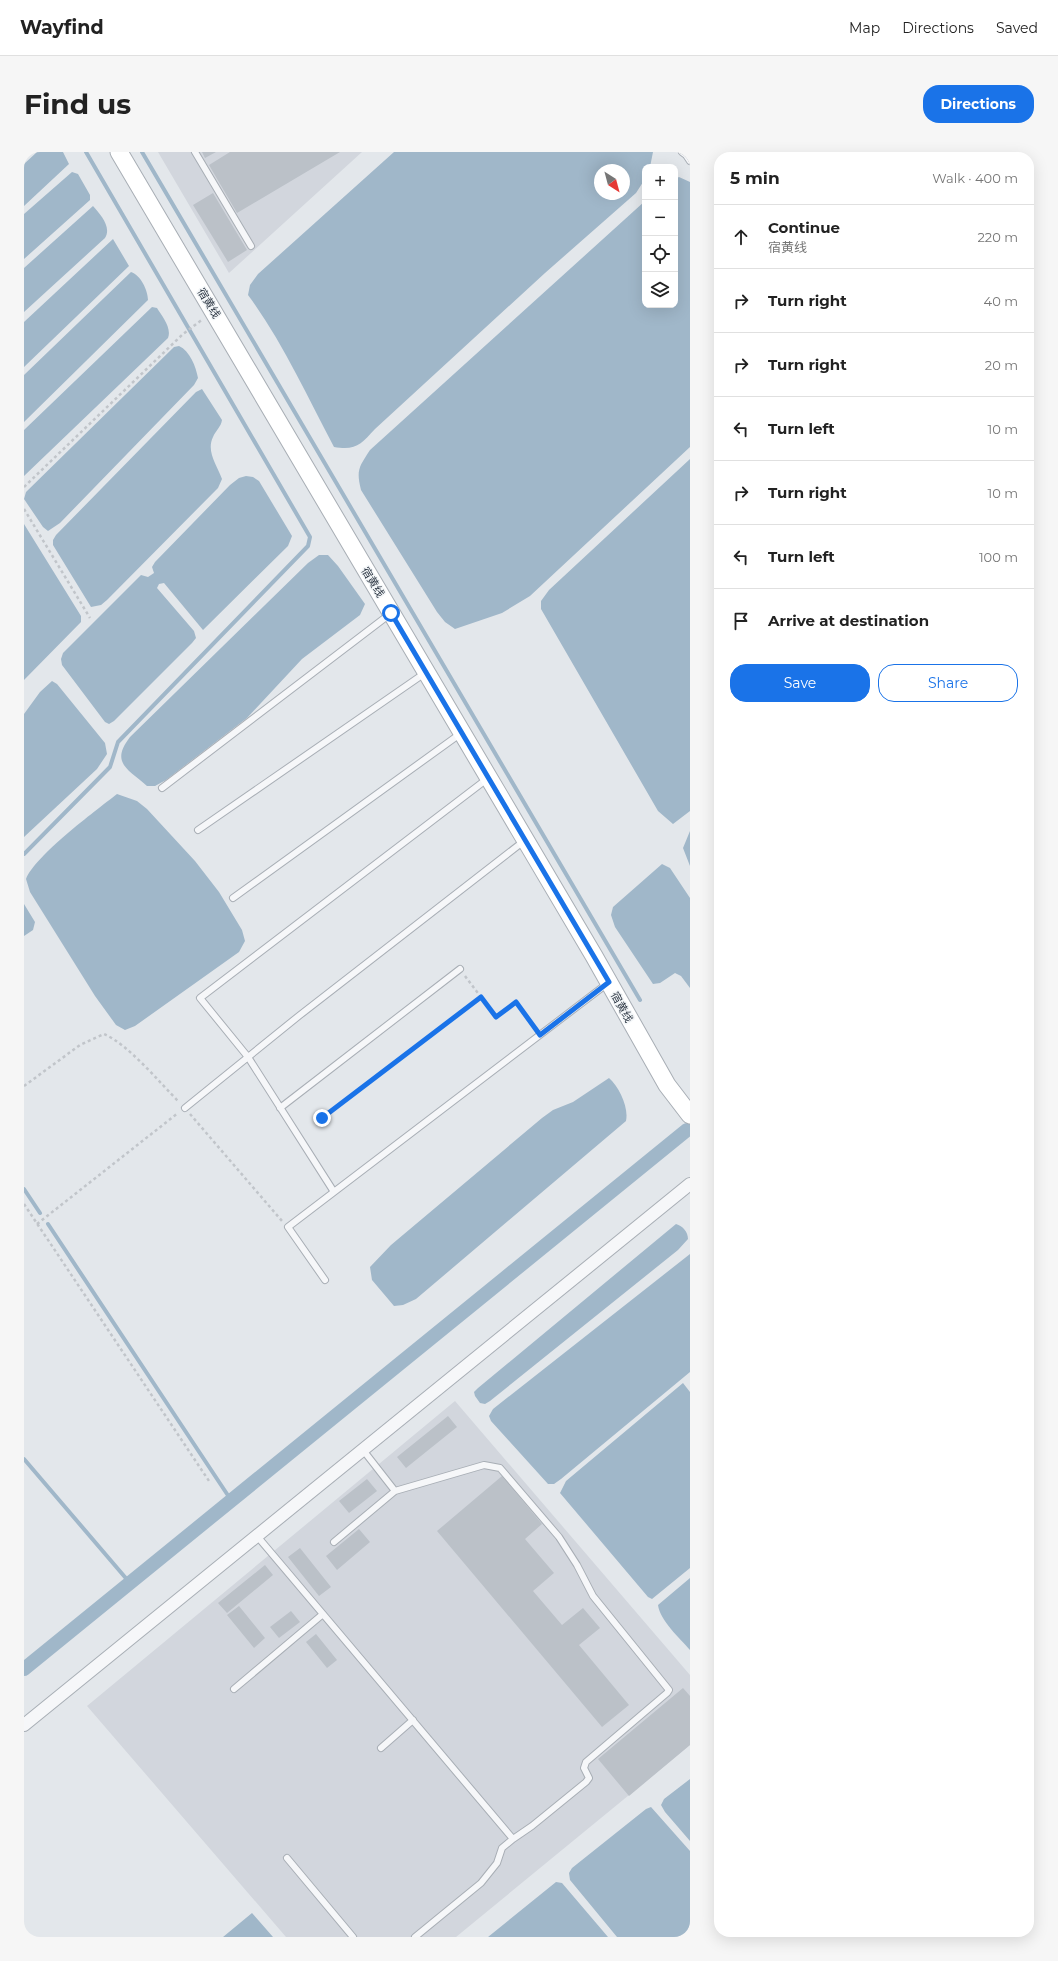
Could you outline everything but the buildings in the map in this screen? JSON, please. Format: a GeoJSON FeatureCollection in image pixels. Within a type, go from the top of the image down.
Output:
{"type":"FeatureCollection","features":[{"type":"Feature","properties":{"kind":"main road","name":"宿黄线"},"geometry":{"type":"LineString","coordinates":[[119,152],[526,840],[667,1085],[690,1115]]}},
{"type":"Feature","properties":{"kind":"street"},"geometry":{"type":"LineString","coordinates":[[24,1725],[690,1184]]}},
{"type":"Feature","properties":{"kind":"lane"},"geometry":{"type":"LineString","coordinates":[[195,152],[250,246]]}},
{"type":"Feature","properties":{"kind":"lane"},"geometry":{"type":"LineString","coordinates":[[682,152],[690,161]]}},
{"type":"Feature","properties":{"kind":"lane"},"geometry":{"type":"LineString","coordinates":[[162,788],[391,613]]}},
{"type":"Feature","properties":{"kind":"lane"},"geometry":{"type":"LineString","coordinates":[[198,830],[426,672]]}},
{"type":"Feature","properties":{"kind":"lane"},"geometry":{"type":"LineString","coordinates":[[233,898],[462,732]]}},
{"type":"Feature","properties":{"kind":"lane"},"geometry":{"type":"LineString","coordinates":[[334,1192],[248,1057],[200,998],[489,778]]}},
{"type":"Feature","properties":{"kind":"lane"},"geometry":{"type":"LineString","coordinates":[[185,1108],[526,840]]}},
{"type":"Feature","properties":{"kind":"lane"},"geometry":{"type":"LineString","coordinates":[[280,1108],[460,969]]}},
{"type":"Feature","properties":{"kind":"lane"},"geometry":{"type":"LineString","coordinates":[[325,1280],[288,1227],[609,982]]}},
{"type":"Feature","properties":{"kind":"lane"},"geometry":{"type":"LineString","coordinates":[[363,1450],[395,1491]]}},
{"type":"Feature","properties":{"kind":"lane"},"geometry":{"type":"LineString","coordinates":[[334,1542],[395,1491],[484,1465],[500,1468],[559,1538],[577,1565],[596,1600],[669,1690],[586,1762],[584,1768],[589,1778],[586,1782],[532,1826],[502,1848],[497,1863],[480,1883],[415,1937]]}},
{"type":"Feature","properties":{"kind":"lane"},"geometry":{"type":"LineString","coordinates":[[257,1536],[513,1839]]}},
{"type":"Feature","properties":{"kind":"lane"},"geometry":{"type":"LineString","coordinates":[[234,1689],[324,1614]]}},
{"type":"Feature","properties":{"kind":"lane"},"geometry":{"type":"LineString","coordinates":[[381,1748],[413,1720]]}},
{"type":"Feature","properties":{"kind":"lane"},"geometry":{"type":"LineString","coordinates":[[287,1858],[353,1937]]}},
{"type":"Feature","properties":{"kind":"path"},"geometry":{"type":"LineString","coordinates":[[24,487],[194,325]]}},
{"type":"Feature","properties":{"kind":"path"},"geometry":{"type":"LineString","coordinates":[[24,509],[90,618]]}},
{"type":"Feature","properties":{"kind":"path"},"geometry":{"type":"LineString","coordinates":[[460,969],[496,1017],[516,1002],[540,1035]]}},
{"type":"Feature","properties":{"kind":"path"},"geometry":{"type":"LineString","coordinates":[[322,1118],[481,997]]}},
{"type":"Feature","properties":{"kind":"path"},"geometry":{"type":"LineString","coordinates":[[24,1086],[80,1044],[104,1034],[113,1038],[185,1108],[288,1227]]}},
{"type":"Feature","properties":{"kind":"path"},"geometry":{"type":"LineString","coordinates":[[37,1224],[185,1108]]}},
{"type":"Feature","properties":{"kind":"path"},"geometry":{"type":"LineString","coordinates":[[24,1204],[209,1481]]}},
{"type":"Feature","properties":{"kind":"shaded area"},"geometry":{"type":"Polygon","coordinates":[[[158,152],[362,152],[229,273],[158,152]]]}},
{"type":"Feature","properties":{"kind":"shaded area"},"geometry":{"type":"Polygon","coordinates":[[[455,1401],[690,1675],[690,1745],[456,1937],[286,1937],[87,1706],[455,1401]]]}},
{"type":"Feature","properties":{"kind":"water"},"geometry":{"type":"Polygon","coordinates":[[[37,152],[63,152],[69,164],[24,206],[24,164],[37,152]]]}},
{"type":"Feature","properties":{"kind":"water"},"geometry":{"type":"Polygon","coordinates":[[[394,152],[653,152],[651,164],[642,164],[642,184],[636,193],[630,198],[630,164],[594,164],[594,200],[628,200],[545,273],[375,429],[366,439],[353,447],[334,447],[283,350],[248,295],[250,285],[258,274],[394,152]]]}},
{"type":"Feature","properties":{"kind":"water"},"geometry":{"type":"Polygon","coordinates":[[[72,172],[78,174],[90,195],[90,200],[24,259],[24,214],[72,172]]]}},
{"type":"Feature","properties":{"kind":"water"},"geometry":{"type":"Polygon","coordinates":[[[678,178],[690,182],[690,447],[530,596],[502,613],[455,629],[445,622],[437,612],[361,490],[359,473],[361,465],[370,450],[642,204],[642,308],[678,308],[678,178]]]}},
{"type":"Feature","properties":{"kind":"water"},"geometry":{"type":"Polygon","coordinates":[[[93,206],[102,217],[106,225],[107,234],[105,238],[24,312],[24,268],[93,206]]]}},
{"type":"Feature","properties":{"kind":"water"},"geometry":{"type":"Polygon","coordinates":[[[113,239],[129,266],[24,367],[24,322],[113,239]]]}},
{"type":"Feature","properties":{"kind":"water"},"geometry":{"type":"Polygon","coordinates":[[[131,272],[138,276],[141,280],[147,292],[148,300],[24,422],[24,375],[131,272]]]}},
{"type":"Feature","properties":{"kind":"water"},"geometry":{"type":"Polygon","coordinates":[[[152,307],[157,308],[166,322],[169,330],[168,338],[24,476],[24,430],[152,307]]]}},
{"type":"Feature","properties":{"kind":"water"},"geometry":{"type":"Polygon","coordinates":[[[179,346],[189,355],[196,369],[198,378],[194,385],[60,523],[48,531],[43,527],[24,499],[26,492],[174,347],[179,346]]]}},
{"type":"Feature","properties":{"kind":"water"},"geometry":{"type":"Polygon","coordinates":[[[202,389],[222,420],[221,425],[211,443],[211,453],[222,479],[218,488],[107,600],[101,605],[91,607],[53,545],[53,540],[56,535],[196,392],[202,389]]]}},
{"type":"Feature","properties":{"kind":"water"},"geometry":{"type":"Polygon","coordinates":[[[690,459],[690,811],[673,824],[658,811],[541,609],[541,601],[549,590],[690,459]]]}},
{"type":"Feature","properties":{"kind":"water"},"geometry":{"type":"Polygon","coordinates":[[[246,476],[253,477],[259,481],[292,536],[288,546],[203,630],[164,583],[159,584],[157,588],[194,631],[196,638],[114,721],[109,724],[105,722],[62,665],[61,659],[63,653],[141,575],[148,577],[154,573],[152,567],[155,562],[230,485],[239,478],[246,476]]]}},
{"type":"Feature","properties":{"kind":"water"},"geometry":{"type":"Polygon","coordinates":[[[24,524],[81,616],[81,622],[24,680],[24,524]]]}},
{"type":"Feature","properties":{"kind":"water"},"geometry":{"type":"Polygon","coordinates":[[[319,555],[328,555],[338,566],[365,604],[360,615],[302,659],[247,718],[166,780],[155,786],[147,786],[124,765],[122,753],[124,746],[130,737],[308,563],[319,555]]]}},
{"type":"Feature","properties":{"kind":"water"},"geometry":{"type":"Polygon","coordinates":[[[52,681],[57,684],[105,743],[107,754],[97,769],[24,837],[24,714],[40,692],[52,681]]]}},
{"type":"Feature","properties":{"kind":"water"},"geometry":{"type":"Polygon","coordinates":[[[117,794],[137,801],[147,809],[195,861],[219,892],[242,930],[245,941],[239,952],[135,1026],[125,1030],[116,1025],[95,996],[30,892],[26,879],[41,858],[53,846],[117,794]]]}},
{"type":"Feature","properties":{"kind":"water"},"geometry":{"type":"Polygon","coordinates":[[[690,831],[690,866],[683,848],[690,831]]]}},
{"type":"Feature","properties":{"kind":"water"},"geometry":{"type":"Polygon","coordinates":[[[662,864],[670,868],[690,898],[690,988],[681,976],[675,973],[660,983],[653,984],[615,927],[611,915],[613,907],[662,864]]]}},
{"type":"Feature","properties":{"kind":"water"},"geometry":{"type":"Polygon","coordinates":[[[24,904],[35,922],[33,930],[24,936],[24,904]]]}},
{"type":"Feature","properties":{"kind":"water"},"geometry":{"type":"Polygon","coordinates":[[[609,1078],[620,1092],[625,1104],[627,1116],[626,1121],[416,1299],[403,1305],[394,1306],[372,1280],[370,1267],[391,1245],[542,1118],[553,1110],[573,1102],[609,1078]]]}},
{"type":"Feature","properties":{"kind":"water"},"geometry":{"type":"Polygon","coordinates":[[[676,1224],[685,1230],[688,1239],[678,1250],[490,1401],[485,1404],[480,1403],[474,1392],[478,1388],[676,1224]]]}},
{"type":"Feature","properties":{"kind":"water"},"geometry":{"type":"Polygon","coordinates":[[[690,1254],[690,1372],[561,1479],[554,1484],[548,1484],[491,1421],[489,1416],[493,1409],[690,1254]]]}},
{"type":"Feature","properties":{"kind":"water"},"geometry":{"type":"Polygon","coordinates":[[[683,1383],[690,1392],[690,1568],[652,1599],[648,1597],[560,1493],[566,1481],[683,1383]]]}},
{"type":"Feature","properties":{"kind":"water"},"geometry":{"type":"Polygon","coordinates":[[[690,1578],[690,1650],[666,1623],[662,1617],[658,1605],[690,1578]]]}},
{"type":"Feature","properties":{"kind":"water"},"geometry":{"type":"Polygon","coordinates":[[[690,1779],[690,1841],[665,1812],[661,1805],[664,1799],[690,1779]]]}},
{"type":"Feature","properties":{"kind":"water"},"geometry":{"type":"Polygon","coordinates":[[[651,1807],[690,1851],[690,1937],[617,1937],[570,1880],[569,1873],[572,1868],[646,1809],[651,1807]]]}},
{"type":"Feature","properties":{"kind":"water"},"geometry":{"type":"Polygon","coordinates":[[[556,1882],[562,1883],[608,1937],[488,1937],[556,1882]]]}},
{"type":"Feature","properties":{"kind":"water"},"geometry":{"type":"Polygon","coordinates":[[[252,1913],[273,1937],[223,1937],[252,1913]]]}},
{"type":"Feature","properties":{"kind":"waterway"},"geometry":{"type":"LineString","coordinates":[[24,854],[110,767],[118,742],[308,546],[310,537],[86,152]]}},
{"type":"Feature","properties":{"kind":"waterway"},"geometry":{"type":"LineString","coordinates":[[142,152],[640,1000]]}},
{"type":"Feature","properties":{"kind":"waterway"},"geometry":{"type":"LineString","coordinates":[[24,1669],[687,1130]]}},
{"type":"Feature","properties":{"kind":"waterway"},"geometry":{"type":"LineString","coordinates":[[24,1189],[40,1213]]}},
{"type":"Feature","properties":{"kind":"waterway"},"geometry":{"type":"LineString","coordinates":[[48,1224],[231,1500]]}},
{"type":"Feature","properties":{"kind":"waterway"},"geometry":{"type":"LineString","coordinates":[[24,1459],[130,1583]]}},
{"type":"Feature","properties":{"kind":"route"},"geometry":{"type":"LineString","coordinates":[[322,1118],[481,997],[496,1017],[516,1002],[540,1035],[609,982],[391,613]]}}]}
